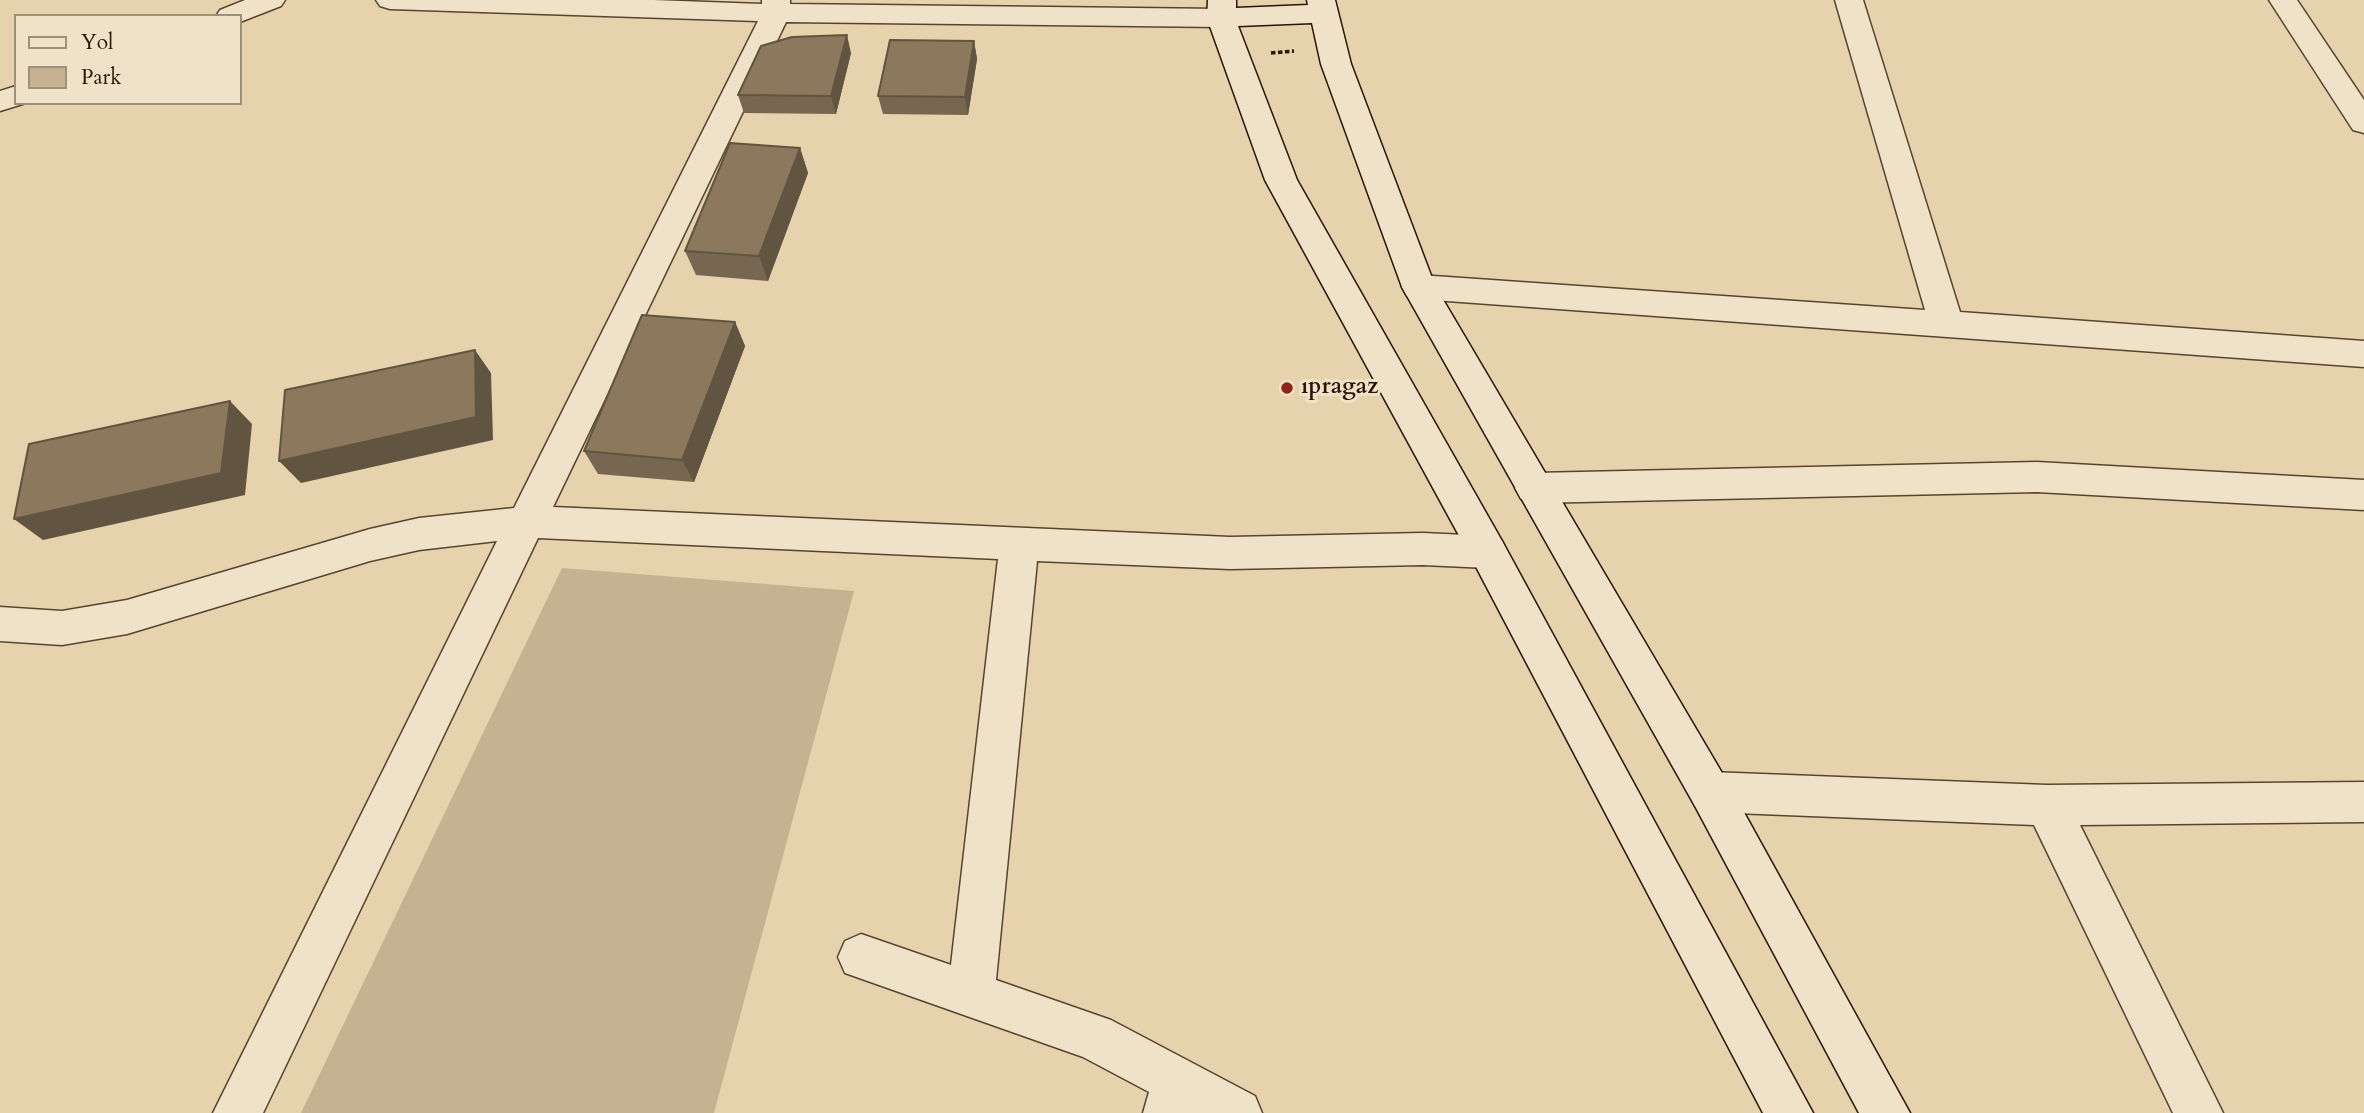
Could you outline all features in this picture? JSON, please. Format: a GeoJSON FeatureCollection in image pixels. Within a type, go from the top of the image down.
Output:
{"type":"FeatureCollection","features":[{"type":"Feature","properties":{"kind":"street"},"geometry":{"type":"LineString","coordinates":[[235,14],[271,0]]}},
{"type":"Feature","properties":{"kind":"street"},"geometry":{"type":"LineString","coordinates":[[390,0],[1222,9],[1326,21],[1419,287],[1710,792],[1886,1113]]}},
{"type":"Feature","properties":{"kind":"street"},"geometry":{"type":"LineString","coordinates":[[1849,0],[1946,322]]}},
{"type":"Feature","properties":{"kind":"street"},"geometry":{"type":"LineString","coordinates":[[2283,0],[2363,119]]}},
{"type":"Feature","properties":{"kind":"street"},"geometry":{"type":"LineString","coordinates":[[237,1113],[776,6]]}},
{"type":"Feature","properties":{"kind":"street"},"geometry":{"type":"LineString","coordinates":[[1222,9],[1234,55],[1281,180],[1488,552],[1789,1113]]}},
{"type":"Feature","properties":{"kind":"street"},"geometry":{"type":"LineString","coordinates":[[1419,287],[1946,322],[2364,354]]}},
{"type":"Feature","properties":{"kind":"street"},"geometry":{"type":"LineString","coordinates":[[1534,488],[2037,478],[2364,495]]}},
{"type":"Feature","properties":{"kind":"street"},"geometry":{"type":"LineString","coordinates":[[0,624],[62,628],[127,617],[370,545],[419,534],[526,523],[1230,553],[1423,549],[1488,552]]}},
{"type":"Feature","properties":{"kind":"street"},"geometry":{"type":"LineString","coordinates":[[971,994],[1019,544]]}},
{"type":"Feature","properties":{"kind":"street"},"geometry":{"type":"LineString","coordinates":[[1710,792],[2047,805],[2364,802]]}},
{"type":"Feature","properties":{"kind":"street"},"geometry":{"type":"LineString","coordinates":[[2047,805],[2199,1113]]}},
{"type":"Feature","properties":{"kind":"street"},"geometry":{"type":"LineString","coordinates":[[861,957],[1094,1037],[1172,1097],[1238,1113]]}},
{"type":"Feature","properties":{"kind":"path"},"geometry":{"type":"LineString","coordinates":[[1234,55],[1326,21]]}},
{"type":"Feature","properties":{"kind":"green space"},"geometry":{"type":"Polygon","coordinates":[[[562,568],[854,591],[714,1113],[301,1113],[562,568]]]}},
{"type":"Feature","properties":{"kind":"building"},"geometry":{"type":"Polygon","coordinates":[[[847,35],[831,96],[738,95],[761,46],[792,37],[847,35]]]}},
{"type":"Feature","properties":{"kind":"building"},"geometry":{"type":"Polygon","coordinates":[[[890,40],[974,41],[965,97],[878,96],[890,40]]]}},
{"type":"Feature","properties":{"kind":"building"},"geometry":{"type":"Polygon","coordinates":[[[730,143],[800,148],[759,256],[685,251],[730,143]]]}},
{"type":"Feature","properties":{"kind":"building"},"geometry":{"type":"Polygon","coordinates":[[[642,315],[735,322],[682,460],[584,451],[642,315]]]}},
{"type":"Feature","properties":{"kind":"building"},"geometry":{"type":"Polygon","coordinates":[[[475,350],[476,417],[279,461],[285,390],[475,350]]]}},
{"type":"Feature","properties":{"kind":"building"},"geometry":{"type":"Polygon","coordinates":[[[230,401],[221,473],[14,519],[29,444],[230,401]]]}},
{"type":"Feature","properties":{"kind":"place","name":"ıpragaz"},"geometry":{"type":"Point","coordinates":[1287,388]}}]}
